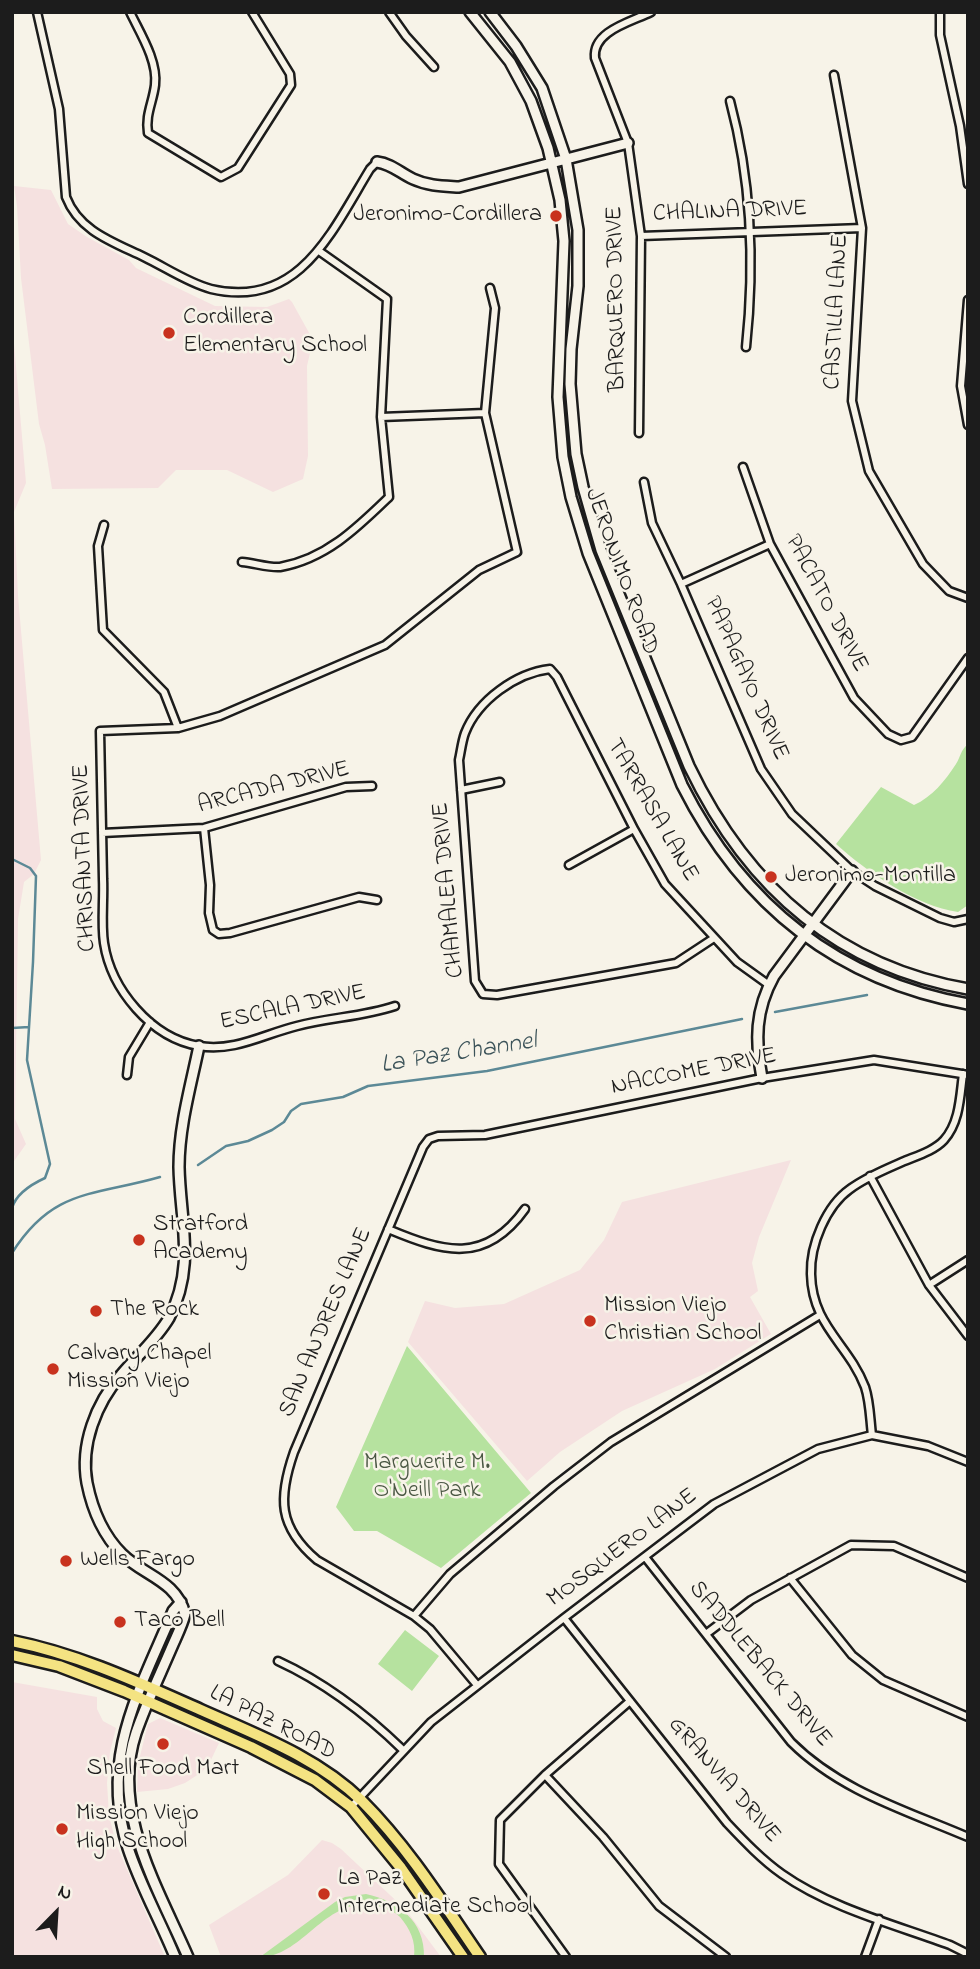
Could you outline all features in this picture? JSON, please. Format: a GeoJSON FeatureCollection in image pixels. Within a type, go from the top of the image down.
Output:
{"type":"FeatureCollection","features":[{"type":"Feature","properties":{"kind":"main road","name":"JERONIMO ROAD"},"geometry":{"type":"LineString","coordinates":[[470,12],[509,62],[531,101],[552,163],[560,200],[564,241],[557,371],[560,430],[571,497],[588,553],[682,785],[698,815],[738,874],[804,936],[842,960],[880,979],[923,994],[968,1004]]}},
{"type":"Feature","properties":{"kind":"main road","name":"JERONIMO ROAD"},"geometry":{"type":"LineString","coordinates":[[490,12],[516,46],[542,88],[566,159],[577,216],[579,257],[571,349],[572,417],[576,454],[591,521],[705,801],[730,840],[755,870],[813,924],[882,964],[925,979],[968,989]]}},
{"type":"Feature","properties":{"kind":"main road"},"geometry":{"type":"LineString","coordinates":[[377,162],[388,164],[411,178],[432,186],[459,187],[628,143]]}},
{"type":"Feature","properties":{"kind":"main road"},"geometry":{"type":"LineString","coordinates":[[762,1078],[756,1031],[761,1005],[769,985],[852,871]]}},
{"type":"Feature","properties":{"kind":"main road"},"geometry":{"type":"LineString","coordinates":[[188,1957],[136,1836],[129,1777],[130,1756],[136,1732],[185,1616],[176,1593],[139,1569],[121,1553],[104,1531],[86,1480],[86,1450],[93,1422],[103,1399],[119,1376],[150,1344],[169,1317],[183,1280],[186,1242],[179,1167],[182,1131],[199,1046]]}},
{"type":"Feature","properties":{"kind":"main road"},"geometry":{"type":"LineString","coordinates":[[176,1957],[133,1861],[118,1811],[117,1790],[119,1756],[141,1685],[173,1611],[181,1602]]}},
{"type":"Feature","properties":{"kind":"main road","name":"LA PAZ ROAD"},"geometry":{"type":"LineString","coordinates":[[12,1641],[85,1662],[301,1756],[359,1799],[398,1841],[480,1957]]}},
{"type":"Feature","properties":{"kind":"main road","name":"LA PAZ ROAD"},"geometry":{"type":"LineString","coordinates":[[12,1655],[59,1666],[137,1697],[291,1766],[351,1807],[401,1868],[463,1957]]}},
{"type":"Feature","properties":{"kind":"street"},"geometry":{"type":"LineString","coordinates":[[37,12],[59,109],[66,197],[71,210],[99,236],[208,288],[235,294],[258,292],[294,275],[319,251],[377,162]]}},
{"type":"Feature","properties":{"kind":"street"},"geometry":{"type":"LineString","coordinates":[[130,12],[152,59],[156,83],[145,120],[148,133],[221,177],[236,171],[291,85],[290,74],[252,12]]}},
{"type":"Feature","properties":{"kind":"street"},"geometry":{"type":"LineString","coordinates":[[389,12],[434,67]]}},
{"type":"Feature","properties":{"kind":"street","name":"BARQUERO DRIVE"},"geometry":{"type":"LineString","coordinates":[[639,433],[641,236],[628,143],[595,58],[595,46],[603,36],[651,12]]}},
{"type":"Feature","properties":{"kind":"street"},"geometry":{"type":"LineString","coordinates":[[940,12],[940,35],[960,126],[968,184]]}},
{"type":"Feature","properties":{"kind":"street","name":"CASTILLA LANE"},"geometry":{"type":"LineString","coordinates":[[834,75],[862,228],[852,401],[869,471],[923,564],[949,591],[968,598]]}},
{"type":"Feature","properties":{"kind":"street"},"geometry":{"type":"LineString","coordinates":[[730,101],[741,141],[752,231],[746,347]]}},
{"type":"Feature","properties":{"kind":"street","name":"CHALINA DRIVE"},"geometry":{"type":"LineString","coordinates":[[641,236],[862,228]]}},
{"type":"Feature","properties":{"kind":"street"},"geometry":{"type":"LineString","coordinates":[[242,562],[278,567],[324,553],[358,527],[389,497],[381,417],[387,299],[319,251]]}},
{"type":"Feature","properties":{"kind":"street","name":"CHRISANTA DRIVE"},"geometry":{"type":"LineString","coordinates":[[199,1046],[174,1037],[150,1022],[131,1003],[116,980],[104,942],[100,731],[178,729],[219,716],[386,645],[479,570],[517,551],[485,412],[495,308],[490,288]]}},
{"type":"Feature","properties":{"kind":"street"},"geometry":{"type":"LineString","coordinates":[[968,300],[961,386],[968,425]]}},
{"type":"Feature","properties":{"kind":"street"},"geometry":{"type":"LineString","coordinates":[[381,417],[485,412]]}},
{"type":"Feature","properties":{"kind":"street","name":"PACATO DRIVE"},"geometry":{"type":"LineString","coordinates":[[743,467],[770,544],[854,698],[888,734],[901,740],[912,737],[968,658]]}},
{"type":"Feature","properties":{"kind":"street","name":"PAPAGAYO DRIVE"},"geometry":{"type":"LineString","coordinates":[[644,482],[652,523],[761,769],[792,814],[852,871],[875,886],[948,921],[965,920]]}},
{"type":"Feature","properties":{"kind":"street"},"geometry":{"type":"LineString","coordinates":[[104,525],[98,546],[103,630],[164,692],[178,729]]}},
{"type":"Feature","properties":{"kind":"street"},"geometry":{"type":"LineString","coordinates":[[681,584],[770,544]]}},
{"type":"Feature","properties":{"kind":"street","name":"CHAMALEA DRIVE"},"geometry":{"type":"LineString","coordinates":[[550,669],[540,670],[508,685],[490,698],[465,732],[459,760],[475,981],[483,995],[497,995],[676,963],[715,938]]}},
{"type":"Feature","properties":{"kind":"street","name":"TARRASA LANE"},"geometry":{"type":"LineString","coordinates":[[550,669],[557,677],[665,884],[746,970],[769,985]]}},
{"type":"Feature","properties":{"kind":"street"},"geometry":{"type":"LineString","coordinates":[[461,790],[500,782]]}},
{"type":"Feature","properties":{"kind":"street","name":"ARCADA DRIVE"},"geometry":{"type":"LineString","coordinates":[[102,834],[204,828],[346,787],[372,786]]}},
{"type":"Feature","properties":{"kind":"street"},"geometry":{"type":"LineString","coordinates":[[204,828],[211,885],[209,914],[213,930],[219,934],[359,897],[377,900]]}},
{"type":"Feature","properties":{"kind":"street"},"geometry":{"type":"LineString","coordinates":[[569,865],[634,829]]}},
{"type":"Feature","properties":{"kind":"street","name":"ESCALA DRIVE"},"geometry":{"type":"LineString","coordinates":[[199,1046],[241,1045],[295,1026],[370,1014],[395,1006]]}},
{"type":"Feature","properties":{"kind":"street"},"geometry":{"type":"LineString","coordinates":[[127,1075],[129,1057],[150,1022]]}},
{"type":"Feature","properties":{"kind":"street","name":"NACCOME DRIVE"},"geometry":{"type":"LineString","coordinates":[[429,1139],[438,1136],[485,1135],[762,1078],[874,1059],[965,1075]]}},
{"type":"Feature","properties":{"kind":"street"},"geometry":{"type":"LineString","coordinates":[[872,1435],[865,1388],[820,1315],[814,1300],[811,1273],[814,1250],[818,1236],[841,1196],[870,1176],[927,1152],[944,1140],[957,1116],[965,1075]]}},
{"type":"Feature","properties":{"kind":"street","name":"SAN ANDRES LANE"},"geometry":{"type":"LineString","coordinates":[[414,1616],[317,1560],[289,1528],[283,1504],[286,1474],[423,1147],[429,1139]]}},
{"type":"Feature","properties":{"kind":"street"},"geometry":{"type":"LineString","coordinates":[[870,1176],[929,1285],[968,1336]]}},
{"type":"Feature","properties":{"kind":"street"},"geometry":{"type":"LineString","coordinates":[[388,1229],[426,1245],[448,1250],[466,1249],[500,1236],[514,1224],[525,1209]]}},
{"type":"Feature","properties":{"kind":"street"},"geometry":{"type":"LineString","coordinates":[[929,1285],[968,1260]]}},
{"type":"Feature","properties":{"kind":"street"},"geometry":{"type":"LineString","coordinates":[[477,1685],[430,1629],[414,1616],[450,1574],[554,1486],[611,1443],[820,1315]]}},
{"type":"Feature","properties":{"kind":"street","name":"MOSQUERO LANE"},"geometry":{"type":"LineString","coordinates":[[351,1807],[430,1722],[714,1504],[818,1449],[872,1435],[928,1446],[968,1462]]}},
{"type":"Feature","properties":{"kind":"street"},"geometry":{"type":"LineString","coordinates":[[706,1634],[751,1600],[851,1545],[894,1546],[968,1578]]}},
{"type":"Feature","properties":{"kind":"street","name":"SADDLEBACK DRIVE"},"geometry":{"type":"LineString","coordinates":[[645,1557],[791,1742],[819,1768],[851,1787],[968,1837]]}},
{"type":"Feature","properties":{"kind":"street"},"geometry":{"type":"LineString","coordinates":[[790,1578],[852,1655],[883,1680],[968,1717]]}},
{"type":"Feature","properties":{"kind":"street","name":"GRANVIA DRIVE"},"geometry":{"type":"LineString","coordinates":[[564,1618],[727,1823],[782,1874],[822,1897],[968,1954]]}},
{"type":"Feature","properties":{"kind":"street"},"geometry":{"type":"LineString","coordinates":[[278,1661],[326,1686],[350,1703],[403,1750]]}},
{"type":"Feature","properties":{"kind":"street"},"geometry":{"type":"LineString","coordinates":[[566,1957],[499,1864],[500,1820],[545,1775],[630,1701]]}},
{"type":"Feature","properties":{"kind":"street"},"geometry":{"type":"LineString","coordinates":[[545,1775],[603,1838],[659,1906],[726,1957]]}},
{"type":"Feature","properties":{"kind":"street"},"geometry":{"type":"LineString","coordinates":[[865,1957],[879,1919]]}},
{"type":"Feature","properties":{"kind":"shaded area","name":"Cordillera Elementary School"},"geometry":{"type":"Polygon","coordinates":[[[14,186],[51,190],[68,224],[129,260],[136,268],[215,306],[267,307],[289,299],[292,302],[313,340],[307,366],[308,456],[303,479],[273,492],[227,470],[176,470],[158,488],[52,489],[39,424],[21,278],[14,186]]]}},
{"type":"Feature","properties":{"kind":"shaded area"},"geometry":{"type":"Polygon","coordinates":[[[12,320],[26,483],[14,512],[18,596],[41,860],[34,874],[24,882],[18,919],[15,1119],[26,1144],[12,1164],[12,320]]]}},
{"type":"Feature","properties":{"kind":"shaded area","name":"Mission Viejo Christian School"},"geometry":{"type":"Polygon","coordinates":[[[791,1160],[759,1237],[752,1263],[758,1291],[750,1297],[771,1334],[715,1369],[622,1411],[560,1452],[527,1481],[408,1342],[425,1301],[455,1308],[504,1304],[580,1270],[604,1240],[622,1202],[791,1160]]]}},
{"type":"Feature","properties":{"kind":"shaded area","name":"Mission Viejo High School"},"geometry":{"type":"Polygon","coordinates":[[[12,1682],[97,1697],[97,1709],[103,1721],[116,1728],[107,1783],[109,1815],[116,1844],[165,1957],[12,1957],[12,1682]]]}},
{"type":"Feature","properties":{"kind":"shaded area"},"geometry":{"type":"Polygon","coordinates":[[[160,1718],[219,1743],[202,1772],[185,1783],[168,1789],[137,1792],[138,1764],[148,1724],[160,1718]]]}},
{"type":"Feature","properties":{"kind":"shaded area","name":"La Paz Intermediate School"},"geometry":{"type":"Polygon","coordinates":[[[322,1840],[341,1849],[406,1910],[441,1957],[221,1957],[209,1925],[288,1875],[322,1840]]]}},
{"type":"Feature","properties":{"kind":"green space"},"geometry":{"type":"Polygon","coordinates":[[[968,744],[968,905],[958,912],[942,909],[909,895],[862,866],[836,844],[881,787],[914,805],[927,798],[943,782],[968,744]]]}},
{"type":"Feature","properties":{"kind":"green space","name":"Marguerite M. O'Neill Park"},"geometry":{"type":"Polygon","coordinates":[[[407,1346],[531,1493],[441,1568],[377,1531],[354,1531],[336,1507],[407,1346]]]}},
{"type":"Feature","properties":{"kind":"green space"},"geometry":{"type":"Polygon","coordinates":[[[405,1630],[439,1656],[412,1691],[378,1664],[405,1630]]]}},
{"type":"Feature","properties":{"kind":"green space"},"geometry":{"type":"Polygon","coordinates":[[[366,1894],[389,1902],[415,1923],[423,1944],[424,1957],[414,1957],[412,1936],[398,1915],[381,1907],[362,1905],[346,1908],[331,1916],[290,1947],[276,1954],[260,1957],[335,1902],[345,1897],[366,1894]]]}},
{"type":"Feature","properties":{"kind":"waterway"},"geometry":{"type":"LineString","coordinates":[[12,859],[30,868],[36,876],[27,1060],[50,1164],[45,1178],[21,1194],[12,1208]]}},
{"type":"Feature","properties":{"kind":"waterway","name":"La Paz Channel"},"geometry":{"type":"LineString","coordinates":[[775,1012],[867,995]]}},
{"type":"Feature","properties":{"kind":"waterway","name":"La Paz Channel"},"geometry":{"type":"LineString","coordinates":[[198,1165],[226,1146],[248,1141],[272,1130],[301,1104],[343,1097],[368,1086],[487,1071],[742,1019]]}},
{"type":"Feature","properties":{"kind":"waterway"},"geometry":{"type":"LineString","coordinates":[[12,1028],[29,1027]]}},
{"type":"Feature","properties":{"kind":"waterway","name":"La Paz Channel"},"geometry":{"type":"LineString","coordinates":[[12,1253],[27,1232],[59,1205],[95,1192],[160,1177]]}},
{"type":"Feature","properties":{"kind":"place","name":"Jeronimo-Cordillera"},"geometry":{"type":"Point","coordinates":[556,216]}},
{"type":"Feature","properties":{"kind":"place","name":"Cordillera Elementary School"},"geometry":{"type":"Point","coordinates":[169,333]}},
{"type":"Feature","properties":{"kind":"place","name":"Jeronimo-Montilla"},"geometry":{"type":"Point","coordinates":[771,877]}},
{"type":"Feature","properties":{"kind":"place","name":"Stratford Academy"},"geometry":{"type":"Point","coordinates":[139,1240]}},
{"type":"Feature","properties":{"kind":"place","name":"The Rock"},"geometry":{"type":"Point","coordinates":[96,1311]}},
{"type":"Feature","properties":{"kind":"place","name":"Mission Viejo Christian School"},"geometry":{"type":"Point","coordinates":[590,1321]}},
{"type":"Feature","properties":{"kind":"place","name":"Calvary Chapel Mission Viejo"},"geometry":{"type":"Point","coordinates":[53,1369]}},
{"type":"Feature","properties":{"kind":"place","name":"Wells Fargo"},"geometry":{"type":"Point","coordinates":[66,1561]}},
{"type":"Feature","properties":{"kind":"place","name":"Taco Bell"},"geometry":{"type":"Point","coordinates":[120,1622]}},
{"type":"Feature","properties":{"kind":"place","name":"Shell Food Mart"},"geometry":{"type":"Point","coordinates":[163,1744]}},
{"type":"Feature","properties":{"kind":"place","name":"Mission Viejo High School"},"geometry":{"type":"Point","coordinates":[62,1829]}},
{"type":"Feature","properties":{"kind":"place","name":"La Paz Intermediate School"},"geometry":{"type":"Point","coordinates":[324,1894]}}]}
